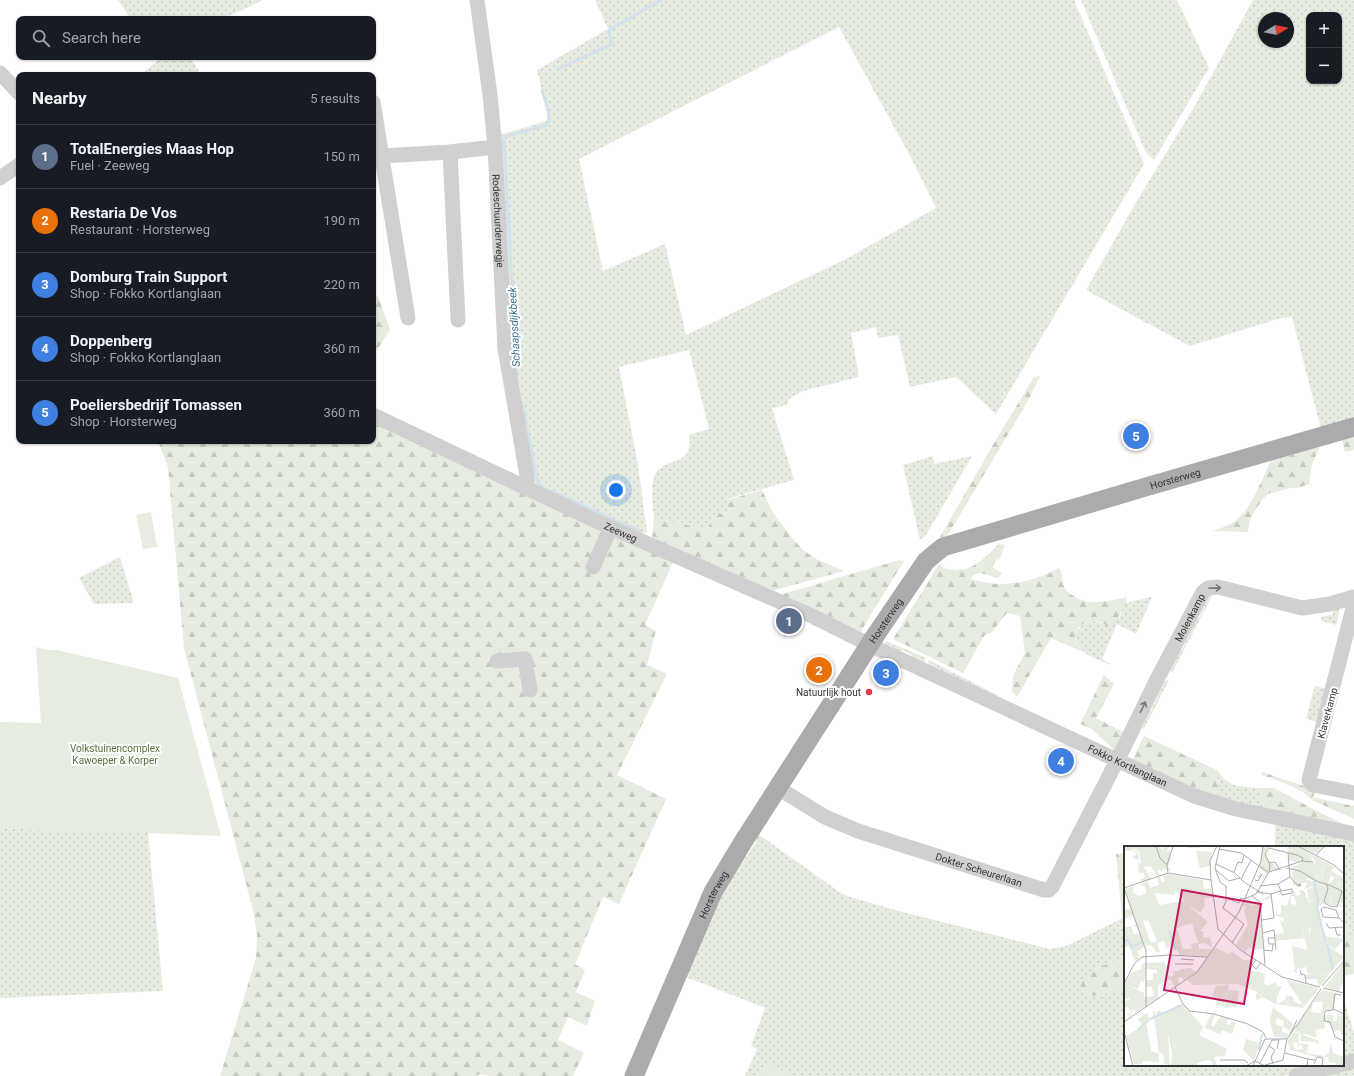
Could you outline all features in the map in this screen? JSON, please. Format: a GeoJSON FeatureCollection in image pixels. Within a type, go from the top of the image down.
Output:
{"type":"FeatureCollection","features":[{"type":"Feature","properties":{"kind":"main road","name":"Horsterweg"},"geometry":{"type":"LineString","coordinates":[[634,1076],[713,892],[743,842],[869,645],[926,561],[944,547],[1354,427]]}},
{"type":"Feature","properties":{"kind":"street","name":"Rodeschuurderwegje"},"geometry":{"type":"LineString","coordinates":[[477,0],[490,95],[495,147],[505,349],[527,476],[527,488]]}},
{"type":"Feature","properties":{"kind":"street"},"geometry":{"type":"LineString","coordinates":[[0,73],[16,89]]}},
{"type":"Feature","properties":{"kind":"street"},"geometry":{"type":"LineString","coordinates":[[376,120],[408,318]]}},
{"type":"Feature","properties":{"kind":"street"},"geometry":{"type":"LineString","coordinates":[[382,156],[450,152],[495,147]]}},
{"type":"Feature","properties":{"kind":"street"},"geometry":{"type":"LineString","coordinates":[[450,152],[458,320]]}},
{"type":"Feature","properties":{"kind":"street"},"geometry":{"type":"LineString","coordinates":[[0,178],[16,167]]}},
{"type":"Feature","properties":{"kind":"street","name":"Zeeweg"},"geometry":{"type":"LineString","coordinates":[[376,416],[611,527],[810,615],[869,645]]}},
{"type":"Feature","properties":{"kind":"street"},"geometry":{"type":"LineString","coordinates":[[593,567],[611,527]]}},
{"type":"Feature","properties":{"kind":"street","name":"Molenkamp"},"geometry":{"type":"LineString","coordinates":[[1116,761],[1156,680],[1203,592],[1208,588],[1218,586],[1302,608],[1330,604],[1352,597]]}},
{"type":"Feature","properties":{"kind":"street","name":"Klaverkamp"},"geometry":{"type":"LineString","coordinates":[[1352,597],[1353,608],[1309,780],[1313,785],[1354,794]]}},
{"type":"Feature","properties":{"kind":"street","name":"Fokko Kortlanglaan"},"geometry":{"type":"LineString","coordinates":[[869,645],[1194,796],[1236,809],[1354,834]]}},
{"type":"Feature","properties":{"kind":"street"},"geometry":{"type":"LineString","coordinates":[[497,661],[526,659],[530,690]]}},
{"type":"Feature","properties":{"kind":"street","name":"Dokter Scheurerlaan"},"geometry":{"type":"LineString","coordinates":[[778,788],[825,817],[858,831],[1048,890],[1052,887],[1116,761]]}},
{"type":"Feature","properties":{"kind":"street"},"geometry":{"type":"LineString","coordinates":[[1344,1064],[1354,1061]]}},
{"type":"Feature","properties":{"kind":"street"},"geometry":{"type":"LineString","coordinates":[[1296,1076],[1335,1066]]}},
{"type":"Feature","properties":{"kind":"green space"},"geometry":{"type":"Polygon","coordinates":[[[118,0],[263,0],[229,16],[129,16],[118,0]]]}},
{"type":"Feature","properties":{"kind":"green space"},"geometry":{"type":"Polygon","coordinates":[[[595,0],[1074,0],[1144,164],[996,414],[956,377],[910,387],[898,335],[878,338],[876,327],[851,333],[859,377],[803,391],[789,399],[787,405],[772,408],[794,480],[727,499],[729,512],[720,514],[719,512],[707,529],[654,518],[652,490],[655,475],[665,465],[678,460],[687,453],[689,446],[689,435],[709,429],[689,350],[619,367],[638,465],[647,532],[641,535],[542,491],[531,478],[513,384],[500,135],[549,120],[537,70],[608,29],[595,0]],[[839,27],[579,159],[603,271],[665,244],[686,335],[848,258],[936,208],[909,154],[839,27]]]}},
{"type":"Feature","properties":{"kind":"green space"},"geometry":{"type":"Polygon","coordinates":[[[1081,0],[1177,0],[1209,68],[1154,160],[1146,153],[1081,0]]]}},
{"type":"Feature","properties":{"kind":"green space"},"geometry":{"type":"Polygon","coordinates":[[[1253,0],[1354,0],[1354,419],[1321,429],[1292,317],[1281,318],[1190,346],[1086,290],[1138,199],[1196,104],[1253,0]]]}},
{"type":"Feature","properties":{"kind":"green space"},"geometry":{"type":"Polygon","coordinates":[[[159,60],[192,60],[199,72],[144,72],[159,60]]]}},
{"type":"Feature","properties":{"kind":"green space"},"geometry":{"type":"Polygon","coordinates":[[[376,296],[378,296],[390,330],[377,350],[376,350],[376,296]]]}},
{"type":"Feature","properties":{"kind":"green space"},"geometry":{"type":"Polygon","coordinates":[[[1040,376],[1029,399],[946,538],[941,540],[940,537],[1034,377],[1040,376]]]}},
{"type":"Feature","properties":{"kind":"green space"},"geometry":{"type":"Polygon","coordinates":[[[376,420],[673,562],[645,625],[656,631],[647,665],[667,674],[617,775],[666,799],[619,904],[603,897],[575,964],[585,970],[576,992],[595,1001],[587,1026],[568,1017],[558,1040],[584,1053],[573,1076],[489,1076],[482,1074],[474,1076],[220,1076],[256,958],[257,935],[254,914],[184,648],[168,467],[159,444],[376,444],[376,420]]]}},
{"type":"Feature","properties":{"kind":"green space"},"geometry":{"type":"Polygon","coordinates":[[[1354,437],[1354,450],[1345,452],[1342,440],[1354,437]]]}},
{"type":"Feature","properties":{"kind":"green space"},"geometry":{"type":"Polygon","coordinates":[[[1320,447],[1312,464],[1309,484],[1298,488],[1290,488],[1268,494],[1254,512],[1250,520],[1248,532],[1213,531],[1234,522],[1246,510],[1256,494],[1271,460],[1320,447]]]}},
{"type":"Feature","properties":{"kind":"green space"},"geometry":{"type":"Polygon","coordinates":[[[933,456],[934,464],[972,456],[926,535],[920,540],[903,465],[933,456]]]}},
{"type":"Feature","properties":{"kind":"green space"},"geometry":{"type":"Polygon","coordinates":[[[762,490],[773,513],[803,550],[818,560],[844,571],[768,592],[652,540],[654,518],[707,529],[719,512],[720,514],[729,512],[727,500],[762,490]]]}},
{"type":"Feature","properties":{"kind":"green space"},"geometry":{"type":"Polygon","coordinates":[[[151,512],[157,547],[143,549],[136,515],[151,512]]]}},
{"type":"Feature","properties":{"kind":"green space"},"geometry":{"type":"Polygon","coordinates":[[[999,544],[1005,545],[999,560],[997,559],[992,567],[1002,573],[998,578],[980,573],[973,575],[971,579],[999,584],[1015,583],[1042,576],[1059,568],[1065,589],[1078,599],[1099,602],[1127,597],[1126,603],[1115,625],[1108,627],[1100,622],[1086,622],[1076,631],[1075,638],[1077,645],[1083,652],[1051,638],[1017,697],[1012,691],[1013,676],[1025,653],[1020,616],[1007,613],[990,634],[986,634],[984,636],[963,673],[893,639],[939,564],[952,570],[969,568],[980,562],[999,544]]]}},
{"type":"Feature","properties":{"kind":"green space"},"geometry":{"type":"Polygon","coordinates":[[[120,557],[134,603],[94,604],[79,578],[120,557]]]}},
{"type":"Feature","properties":{"kind":"green space"},"geometry":{"type":"Polygon","coordinates":[[[899,560],[904,561],[860,634],[776,596],[899,560]]]}},
{"type":"Feature","properties":{"kind":"green space"},"geometry":{"type":"Polygon","coordinates":[[[1209,594],[1213,594],[1172,673],[1169,669],[1176,653],[1182,650],[1191,631],[1190,627],[1193,620],[1199,618],[1204,608],[1202,604],[1209,594]]]}},
{"type":"Feature","properties":{"kind":"green space"},"geometry":{"type":"Polygon","coordinates":[[[1152,597],[1136,634],[1117,624],[1102,659],[1111,664],[1110,665],[1088,654],[1079,647],[1076,642],[1075,635],[1084,624],[1091,621],[1096,621],[1105,625],[1120,617],[1123,606],[1126,603],[1152,597]]]}},
{"type":"Feature","properties":{"kind":"green space"},"geometry":{"type":"Polygon","coordinates":[[[1340,607],[1336,625],[1321,621],[1322,617],[1332,615],[1334,608],[1340,607]]]}},
{"type":"Feature","properties":{"kind":"green space"},"geometry":{"type":"Polygon","coordinates":[[[886,641],[926,658],[924,662],[916,658],[914,661],[911,660],[913,655],[902,650],[899,654],[883,646],[886,641]]]}},
{"type":"Feature","properties":{"kind":"green space","name":"Volkstuinencomplex Kawoeper & Korper"},"geometry":{"type":"Polygon","coordinates":[[[36,647],[48,650],[57,650],[178,678],[221,836],[148,833],[50,833],[45,830],[0,828],[0,722],[41,723],[36,647]]]}},
{"type":"Feature","properties":{"kind":"green space"},"geometry":{"type":"Polygon","coordinates":[[[929,660],[997,695],[995,698],[928,663],[929,660]]]}},
{"type":"Feature","properties":{"kind":"green space"},"geometry":{"type":"Polygon","coordinates":[[[1104,675],[1114,684],[1096,718],[1125,733],[1117,753],[1092,729],[1080,724],[1104,675]]]}},
{"type":"Feature","properties":{"kind":"green space"},"geometry":{"type":"Polygon","coordinates":[[[1169,680],[1144,729],[1142,728],[1145,721],[1143,717],[1146,712],[1151,711],[1162,681],[1169,680]]]}},
{"type":"Feature","properties":{"kind":"green space"},"geometry":{"type":"Polygon","coordinates":[[[1315,686],[1331,690],[1322,723],[1306,719],[1315,686]]]}},
{"type":"Feature","properties":{"kind":"green space"},"geometry":{"type":"Polygon","coordinates":[[[1144,736],[1217,770],[1217,798],[1132,761],[1144,736]]]}},
{"type":"Feature","properties":{"kind":"green space"},"geometry":{"type":"Polygon","coordinates":[[[1217,770],[1226,781],[1231,784],[1260,788],[1262,794],[1260,809],[1217,798],[1217,770]]]}},
{"type":"Feature","properties":{"kind":"green space"},"geometry":{"type":"Polygon","coordinates":[[[1262,772],[1316,790],[1313,797],[1354,805],[1354,819],[1310,799],[1302,791],[1262,775],[1262,772]]]}},
{"type":"Feature","properties":{"kind":"green space"},"geometry":{"type":"Polygon","coordinates":[[[1260,788],[1274,788],[1354,829],[1260,809],[1262,794],[1260,788]]]}},
{"type":"Feature","properties":{"kind":"green space"},"geometry":{"type":"Polygon","coordinates":[[[1275,821],[1354,839],[1354,937],[1347,933],[1347,928],[1344,926],[1344,846],[1275,846],[1275,821]]]}},
{"type":"Feature","properties":{"kind":"green space"},"geometry":{"type":"Polygon","coordinates":[[[0,828],[45,830],[50,833],[148,833],[163,991],[0,998],[0,828]]]}},
{"type":"Feature","properties":{"kind":"green space"},"geometry":{"type":"Polygon","coordinates":[[[758,834],[841,893],[850,897],[895,910],[1050,949],[1066,946],[1124,917],[1124,962],[1105,965],[1094,970],[1119,990],[1124,988],[1124,1066],[1324,1066],[1284,1076],[745,1076],[757,1049],[751,1046],[765,1008],[686,977],[719,898],[738,863],[742,863],[756,842],[758,834]]]}},
{"type":"Feature","properties":{"kind":"green space"},"geometry":{"type":"Polygon","coordinates":[[[1124,853],[1124,917],[1122,918],[1116,854],[1124,853]]]}},
{"type":"Feature","properties":{"kind":"green space"},"geometry":{"type":"Polygon","coordinates":[[[1344,926],[1347,928],[1347,933],[1354,937],[1354,974],[1344,976],[1344,926]]]}},
{"type":"Feature","properties":{"kind":"green space"},"geometry":{"type":"Polygon","coordinates":[[[1119,961],[1124,962],[1124,988],[1098,995],[1082,994],[1080,988],[1086,977],[1095,969],[1119,961]]]}},
{"type":"Feature","properties":{"kind":"green space"},"geometry":{"type":"Polygon","coordinates":[[[1344,1001],[1354,1032],[1354,1059],[1344,1061],[1344,1001]]]}},
{"type":"Feature","properties":{"kind":"green space"},"geometry":{"type":"Polygon","coordinates":[[[765,1063],[794,1075],[759,1076],[765,1063]]]}},
{"type":"Feature","properties":{"kind":"green space"},"geometry":{"type":"Polygon","coordinates":[[[1354,1067],[1354,1076],[1315,1076],[1354,1067]]]}},
{"type":"Feature","properties":{"kind":"waterway","name":"Schaapsdijkbeek"},"geometry":{"type":"LineString","coordinates":[[558,69],[610,45],[612,43],[609,32],[611,29],[661,0]]}},
{"type":"Feature","properties":{"kind":"waterway","name":"Schaapsdijkbeek"},"geometry":{"type":"LineString","coordinates":[[517,378],[504,137],[547,125],[549,117],[542,91]]}},
{"type":"Feature","properties":{"kind":"waterway","name":"Schaapsdijkbeek"},"geometry":{"type":"LineString","coordinates":[[522,403],[537,478],[540,485],[640,531]]}},
{"type":"Feature","properties":{"kind":"place","name":"Poeliersbedrijf Tomassen"},"geometry":{"type":"Point","coordinates":[1136,436]}},
{"type":"Feature","properties":{"kind":"place","name":"TotalEnergies Maas Hop"},"geometry":{"type":"Point","coordinates":[789,621]}},
{"type":"Feature","properties":{"kind":"place","name":"Restaria De Vos"},"geometry":{"type":"Point","coordinates":[819,670]}},
{"type":"Feature","properties":{"kind":"place","name":"Domburg Train Support"},"geometry":{"type":"Point","coordinates":[886,673]}},
{"type":"Feature","properties":{"kind":"place","name":"Natuurlijk hout"},"geometry":{"type":"Point","coordinates":[869,692]}},
{"type":"Feature","properties":{"kind":"place","name":"Doppenberg"},"geometry":{"type":"Point","coordinates":[1061,761]}}]}
